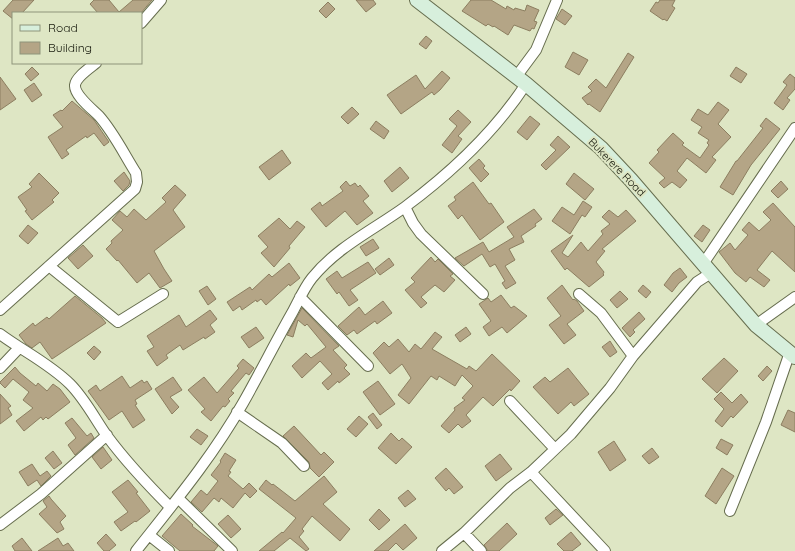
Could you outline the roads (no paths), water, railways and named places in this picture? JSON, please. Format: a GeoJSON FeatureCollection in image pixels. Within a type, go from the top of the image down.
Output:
{"type":"FeatureCollection","features":[{"type":"Feature","properties":{"kind":"main road","name":"Bukerere Road"},"geometry":{"type":"LineString","coordinates":[[416,0],[521,80],[601,148],[631,180],[756,325],[792,355]]}},
{"type":"Feature","properties":{"kind":"street"},"geometry":{"type":"LineString","coordinates":[[142,22],[160,0]]}},
{"type":"Feature","properties":{"kind":"street"},"geometry":{"type":"LineString","coordinates":[[136,551],[178,499],[214,449],[237,412],[311,279],[336,253],[405,207],[466,158],[507,110],[536,50],[557,0]]}},
{"type":"Feature","properties":{"kind":"street"},"geometry":{"type":"LineString","coordinates":[[0,310],[135,189],[137,182],[136,173],[108,128],[78,94],[75,87],[76,82],[81,76],[95,64]]}},
{"type":"Feature","properties":{"kind":"street"},"geometry":{"type":"LineString","coordinates":[[442,551],[464,533],[510,488],[531,472],[571,434],[610,388],[633,356],[697,282],[707,268],[795,128]]}},
{"type":"Feature","properties":{"kind":"street"},"geometry":{"type":"LineString","coordinates":[[405,207],[413,223],[421,234],[483,294]]}},
{"type":"Feature","properties":{"kind":"street"},"geometry":{"type":"LineString","coordinates":[[49,266],[118,322],[163,294]]}},
{"type":"Feature","properties":{"kind":"street"},"geometry":{"type":"LineString","coordinates":[[579,294],[601,312],[633,356]]}},
{"type":"Feature","properties":{"kind":"street"},"geometry":{"type":"LineString","coordinates":[[300,297],[368,366]]}},
{"type":"Feature","properties":{"kind":"street"},"geometry":{"type":"LineString","coordinates":[[756,325],[795,297]]}},
{"type":"Feature","properties":{"kind":"street"},"geometry":{"type":"LineString","coordinates":[[0,334],[58,373],[71,385],[82,398],[129,466],[170,508]]}},
{"type":"Feature","properties":{"kind":"street"},"geometry":{"type":"LineString","coordinates":[[0,368],[19,348]]}},
{"type":"Feature","properties":{"kind":"street"},"geometry":{"type":"LineString","coordinates":[[730,511],[792,355]]}},
{"type":"Feature","properties":{"kind":"street"},"geometry":{"type":"LineString","coordinates":[[510,401],[554,449]]}},
{"type":"Feature","properties":{"kind":"street"},"geometry":{"type":"LineString","coordinates":[[237,412],[282,443],[304,466]]}},
{"type":"Feature","properties":{"kind":"street"},"geometry":{"type":"LineString","coordinates":[[0,526],[41,494],[107,436]]}},
{"type":"Feature","properties":{"kind":"street"},"geometry":{"type":"LineString","coordinates":[[531,472],[605,551]]}},
{"type":"Feature","properties":{"kind":"street"},"geometry":{"type":"LineString","coordinates":[[178,499],[232,551]]}},
{"type":"Feature","properties":{"kind":"street"},"geometry":{"type":"LineString","coordinates":[[464,533],[480,551]]}},
{"type":"Feature","properties":{"kind":"street"},"geometry":{"type":"LineString","coordinates":[[149,535],[169,551]]}}]}
